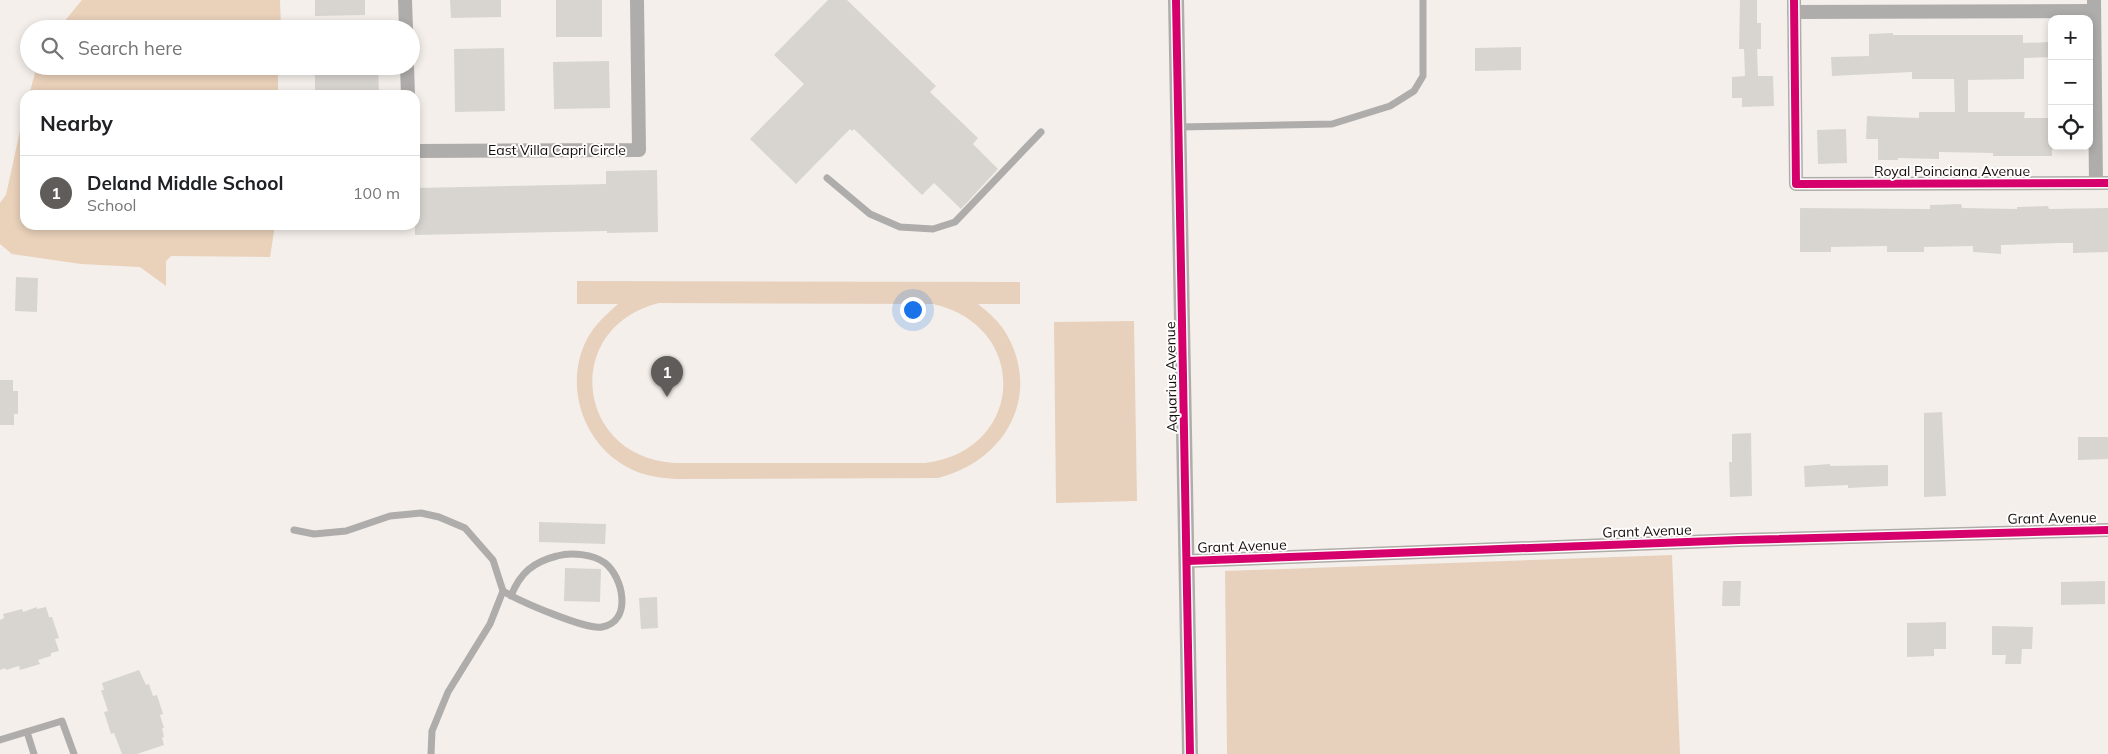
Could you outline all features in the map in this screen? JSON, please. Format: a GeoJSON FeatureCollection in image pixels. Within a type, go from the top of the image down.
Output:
{"type":"FeatureCollection","features":[{"type":"Feature","properties":{"kind":"street"},"geometry":{"type":"LineString","coordinates":[[405,0],[406,20]]}},
{"type":"Feature","properties":{"kind":"street","name":"East Villa Capri Circle"},"geometry":{"type":"LineString","coordinates":[[420,151],[639,150],[637,0]]}},
{"type":"Feature","properties":{"kind":"street","name":"Aquarius Avenue"},"geometry":{"type":"LineString","coordinates":[[1176,0],[1190,754]]}},
{"type":"Feature","properties":{"kind":"street"},"geometry":{"type":"LineString","coordinates":[[1794,6],[2094,6],[2102,183]]}},
{"type":"Feature","properties":{"kind":"street","name":"Royal Poinciana Avenue"},"geometry":{"type":"LineString","coordinates":[[1794,6],[1796,184],[2102,183]]}},
{"type":"Feature","properties":{"kind":"street"},"geometry":{"type":"LineString","coordinates":[[407,75],[408,90]]}},
{"type":"Feature","properties":{"kind":"street","name":"Grant Avenue"},"geometry":{"type":"LineString","coordinates":[[1187,561],[1749,539],[2108,530]]}},
{"type":"Feature","properties":{"kind":"lane"},"geometry":{"type":"LineString","coordinates":[[1179,127],[1332,124],[1390,106],[1414,91],[1423,76],[1423,0]]}},
{"type":"Feature","properties":{"kind":"lane"},"geometry":{"type":"LineString","coordinates":[[827,178],[870,214],[900,227],[933,228],[955,222],[1041,132]]}},
{"type":"Feature","properties":{"kind":"lane"},"geometry":{"type":"LineString","coordinates":[[294,530],[314,534],[346,531],[390,516],[421,513],[439,517],[464,528],[493,560],[503,591],[490,624],[448,692],[432,731],[431,754]]}},
{"type":"Feature","properties":{"kind":"lane"},"geometry":{"type":"LineString","coordinates":[[503,591],[511,596],[578,624],[596,628],[612,624],[619,616],[622,608],[620,589],[614,574],[605,563],[592,556],[563,554],[544,559],[518,580],[511,596]]}},
{"type":"Feature","properties":{"kind":"lane"},"geometry":{"type":"LineString","coordinates":[[0,740],[62,721],[74,754]]}},
{"type":"Feature","properties":{"kind":"lane"},"geometry":{"type":"LineString","coordinates":[[27,732],[34,754]]}},
{"type":"Feature","properties":{"kind":"shaded area"},"geometry":{"type":"Polygon","coordinates":[[[82,0],[280,0],[281,20],[65,20],[82,0]]]}},
{"type":"Feature","properties":{"kind":"shaded area"},"geometry":{"type":"Polygon","coordinates":[[[35,75],[278,75],[278,90],[30,90],[35,75]]]}},
{"type":"Feature","properties":{"kind":"shaded area"},"geometry":{"type":"Polygon","coordinates":[[[20,131],[20,230],[274,230],[270,257],[171,256],[166,261],[166,286],[140,267],[81,264],[12,254],[0,244],[0,203],[6,195],[20,131]]]}},
{"type":"Feature","properties":{"kind":"shaded area"},"geometry":{"type":"Polygon","coordinates":[[[577,281],[1020,282],[1020,304],[978,304],[1004,330],[1017,358],[1020,381],[1018,403],[1010,424],[998,442],[982,458],[961,470],[938,478],[676,479],[653,476],[631,469],[614,459],[600,445],[582,413],[577,375],[580,357],[587,339],[594,329],[618,304],[577,304],[577,281]],[[659,303],[627,317],[606,337],[595,363],[593,390],[600,417],[617,439],[642,456],[675,463],[925,463],[958,454],[982,436],[997,413],[1003,387],[1000,361],[987,336],[965,317],[933,304],[659,303]]]}},
{"type":"Feature","properties":{"kind":"shaded area"},"geometry":{"type":"Polygon","coordinates":[[[1134,321],[1137,501],[1056,503],[1054,322],[1134,321]]]}},
{"type":"Feature","properties":{"kind":"shaded area"},"geometry":{"type":"Polygon","coordinates":[[[1672,555],[1680,754],[1227,754],[1225,571],[1672,555]]]}},
{"type":"Feature","properties":{"kind":"building"},"geometry":{"type":"Polygon","coordinates":[[[315,0],[365,0],[365,15],[315,16],[315,0]]]}},
{"type":"Feature","properties":{"kind":"building"},"geometry":{"type":"Polygon","coordinates":[[[450,0],[501,0],[501,17],[451,18],[450,0]]]}},
{"type":"Feature","properties":{"kind":"building"},"geometry":{"type":"Polygon","coordinates":[[[556,0],[602,0],[602,37],[556,37],[556,0]]]}},
{"type":"Feature","properties":{"kind":"building"},"geometry":{"type":"Polygon","coordinates":[[[828,0],[847,0],[936,86],[930,92],[978,138],[973,144],[998,169],[961,209],[934,183],[922,195],[854,129],[852,131],[850,129],[796,184],[750,139],[804,84],[774,55],[828,0]]]}},
{"type":"Feature","properties":{"kind":"building"},"geometry":{"type":"Polygon","coordinates":[[[1740,0],[1757,0],[1757,23],[1761,23],[1761,49],[1757,49],[1758,76],[1773,76],[1774,106],[1742,107],[1742,98],[1732,98],[1732,77],[1745,76],[1744,49],[1739,49],[1740,0]]]}},
{"type":"Feature","properties":{"kind":"building"},"geometry":{"type":"Polygon","coordinates":[[[1869,34],[2023,35],[2023,43],[2048,42],[2048,57],[2024,58],[2024,79],[1968,80],[1968,112],[2025,112],[2024,118],[2048,118],[2048,150],[2052,150],[2052,156],[1993,156],[1993,153],[1939,152],[1939,159],[1898,158],[1898,160],[1878,160],[1878,139],[1866,139],[1867,116],[1919,118],[1919,112],[1955,112],[1954,79],[1912,79],[1912,72],[1832,76],[1831,57],[1869,56],[1869,34]]]}},
{"type":"Feature","properties":{"kind":"building"},"geometry":{"type":"Polygon","coordinates":[[[1521,47],[1521,70],[1475,71],[1475,48],[1521,47]]]}},
{"type":"Feature","properties":{"kind":"building"},"geometry":{"type":"Polygon","coordinates":[[[504,48],[505,111],[455,112],[454,49],[504,48]]]}},
{"type":"Feature","properties":{"kind":"building"},"geometry":{"type":"Polygon","coordinates":[[[609,61],[610,108],[554,109],[553,62],[609,61]]]}},
{"type":"Feature","properties":{"kind":"building"},"geometry":{"type":"Polygon","coordinates":[[[315,75],[378,75],[379,90],[315,90],[315,75]]]}},
{"type":"Feature","properties":{"kind":"building"},"geometry":{"type":"Polygon","coordinates":[[[1846,129],[1847,163],[1818,164],[1817,130],[1846,129]]]}},
{"type":"Feature","properties":{"kind":"building"},"geometry":{"type":"Polygon","coordinates":[[[657,170],[658,232],[607,233],[607,231],[415,235],[415,230],[420,230],[420,188],[606,184],[606,171],[657,170]]]}},
{"type":"Feature","properties":{"kind":"building"},"geometry":{"type":"Polygon","coordinates":[[[1961,204],[1962,208],[2017,209],[2017,207],[2048,206],[2049,209],[2108,208],[2108,252],[2073,253],[2073,243],[2062,243],[2001,245],[2001,254],[1973,252],[1973,246],[1924,247],[1924,252],[1887,252],[1887,246],[1831,247],[1831,252],[1800,252],[1800,208],[1930,209],[1930,205],[1961,204]]]}},
{"type":"Feature","properties":{"kind":"building"},"geometry":{"type":"Polygon","coordinates":[[[16,277],[38,278],[37,312],[15,311],[16,277]]]}},
{"type":"Feature","properties":{"kind":"building"},"geometry":{"type":"Polygon","coordinates":[[[0,380],[13,380],[13,391],[18,391],[18,414],[14,414],[14,425],[0,425],[0,380]]]}},
{"type":"Feature","properties":{"kind":"building"},"geometry":{"type":"Polygon","coordinates":[[[1942,412],[1946,496],[1924,497],[1924,413],[1942,412]]]}},
{"type":"Feature","properties":{"kind":"building"},"geometry":{"type":"Polygon","coordinates":[[[1751,433],[1752,496],[1730,497],[1729,462],[1732,462],[1732,434],[1751,433]]]}},
{"type":"Feature","properties":{"kind":"building"},"geometry":{"type":"Polygon","coordinates":[[[2078,437],[2108,437],[2108,459],[2078,460],[2078,437]]]}},
{"type":"Feature","properties":{"kind":"building"},"geometry":{"type":"Polygon","coordinates":[[[1830,464],[1830,466],[1888,465],[1888,486],[1848,488],[1848,485],[1805,487],[1804,466],[1830,464]]]}},
{"type":"Feature","properties":{"kind":"building"},"geometry":{"type":"Polygon","coordinates":[[[539,522],[606,524],[605,544],[539,542],[539,522]]]}},
{"type":"Feature","properties":{"kind":"building"},"geometry":{"type":"Polygon","coordinates":[[[565,568],[601,569],[600,602],[564,601],[565,568]]]}},
{"type":"Feature","properties":{"kind":"building"},"geometry":{"type":"Polygon","coordinates":[[[1723,581],[1741,581],[1740,606],[1722,606],[1723,581]]]}},
{"type":"Feature","properties":{"kind":"building"},"geometry":{"type":"Polygon","coordinates":[[[2105,581],[2105,604],[2061,605],[2061,582],[2105,581]]]}},
{"type":"Feature","properties":{"kind":"building"},"geometry":{"type":"Polygon","coordinates":[[[657,597],[658,628],[641,629],[639,598],[657,597]]]}},
{"type":"Feature","properties":{"kind":"building"},"geometry":{"type":"Polygon","coordinates":[[[37,607],[37,609],[46,607],[49,617],[52,617],[59,638],[55,639],[59,651],[38,660],[40,664],[20,670],[19,666],[0,670],[0,620],[4,618],[3,614],[22,609],[23,612],[37,607]]]}},
{"type":"Feature","properties":{"kind":"building"},"geometry":{"type":"Polygon","coordinates":[[[1946,622],[1946,649],[1934,649],[1934,656],[1907,657],[1907,623],[1946,622]]]}},
{"type":"Feature","properties":{"kind":"building"},"geometry":{"type":"Polygon","coordinates":[[[1992,626],[2033,627],[2032,649],[2022,649],[2021,664],[2005,664],[2006,655],[1992,655],[1992,626]]]}},
{"type":"Feature","properties":{"kind":"building"},"geometry":{"type":"Polygon","coordinates":[[[139,670],[146,685],[149,684],[153,696],[157,695],[163,714],[160,715],[164,728],[162,728],[164,737],[162,738],[164,745],[137,754],[122,754],[114,733],[111,734],[104,712],[108,711],[101,690],[104,690],[102,683],[139,670]]]}},
{"type":"Feature","properties":{"kind":"cycle path"},"geometry":{"type":"LineString","coordinates":[[1176,0],[1190,754]]}},
{"type":"Feature","properties":{"kind":"cycle path"},"geometry":{"type":"LineString","coordinates":[[1794,0],[1796,184],[2108,183]]}},
{"type":"Feature","properties":{"kind":"cycle path"},"geometry":{"type":"LineString","coordinates":[[1187,561],[1739,540],[2108,530]]}},
{"type":"Feature","properties":{"kind":"place","name":"Deland Middle School"},"geometry":{"type":"Point","coordinates":[667,397]}}]}
